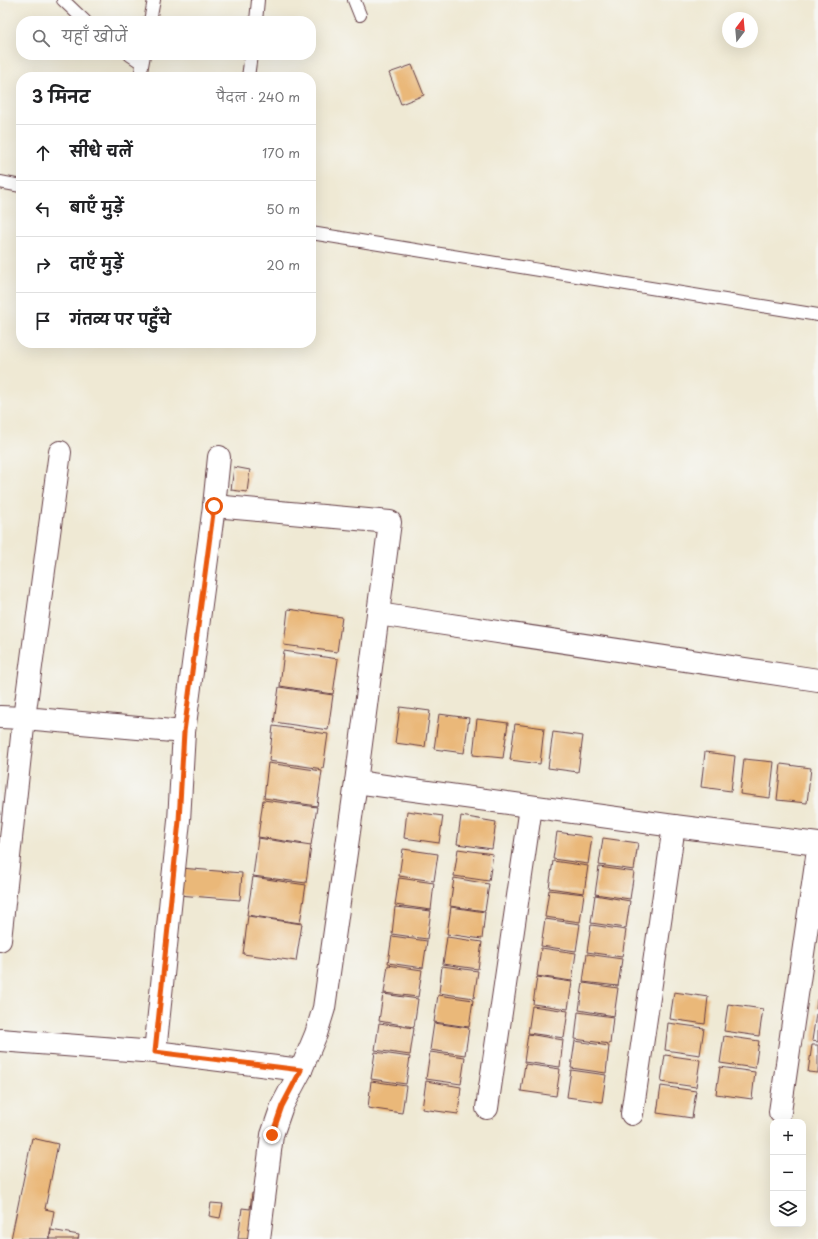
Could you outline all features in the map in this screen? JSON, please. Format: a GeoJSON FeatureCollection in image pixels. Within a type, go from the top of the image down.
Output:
{"type":"FeatureCollection","features":[{"type":"Feature","properties":{"kind":"street"},"geometry":{"type":"LineString","coordinates":[[0,940],[24,718],[60,452]]}},
{"type":"Feature","properties":{"kind":"street"},"geometry":{"type":"LineString","coordinates":[[155,1052],[179,821],[184,732],[214,506],[219,457]]}},
{"type":"Feature","properties":{"kind":"street"},"geometry":{"type":"LineString","coordinates":[[214,506],[390,522],[356,782],[324,1008],[316,1034],[301,1070],[282,1106],[272,1135],[259,1239]]}},
{"type":"Feature","properties":{"kind":"street"},"geometry":{"type":"LineString","coordinates":[[378,614],[818,680]]}},
{"type":"Feature","properties":{"kind":"street"},"geometry":{"type":"LineString","coordinates":[[0,717],[184,732]]}},
{"type":"Feature","properties":{"kind":"street"},"geometry":{"type":"LineString","coordinates":[[356,782],[531,807],[818,844]]}},
{"type":"Feature","properties":{"kind":"street"},"geometry":{"type":"LineString","coordinates":[[487,1108],[531,807]]}},
{"type":"Feature","properties":{"kind":"street"},"geometry":{"type":"LineString","coordinates":[[632,1114],[674,826]]}},
{"type":"Feature","properties":{"kind":"street"},"geometry":{"type":"LineString","coordinates":[[780,1112],[818,850]]}},
{"type":"Feature","properties":{"kind":"street"},"geometry":{"type":"LineString","coordinates":[[0,1040],[155,1052],[301,1070]]}},
{"type":"Feature","properties":{"kind":"lane"},"geometry":{"type":"LineString","coordinates":[[62,0],[80,16]]}},
{"type":"Feature","properties":{"kind":"lane"},"geometry":{"type":"LineString","coordinates":[[151,16],[154,0]]}},
{"type":"Feature","properties":{"kind":"lane"},"geometry":{"type":"LineString","coordinates":[[256,16],[258,0]]}},
{"type":"Feature","properties":{"kind":"lane"},"geometry":{"type":"LineString","coordinates":[[354,0],[360,15]]}},
{"type":"Feature","properties":{"kind":"lane"},"geometry":{"type":"LineString","coordinates":[[141,72],[143,60]]}},
{"type":"Feature","properties":{"kind":"lane"},"geometry":{"type":"LineString","coordinates":[[249,72],[250,60]]}},
{"type":"Feature","properties":{"kind":"lane"},"geometry":{"type":"LineString","coordinates":[[0,182],[16,185]]}},
{"type":"Feature","properties":{"kind":"lane"},"geometry":{"type":"LineString","coordinates":[[316,234],[818,315]]}},
{"type":"Feature","properties":{"kind":"building"},"geometry":{"type":"Polygon","coordinates":[[[412,65],[424,95],[401,104],[389,73],[412,65]]]}},
{"type":"Feature","properties":{"kind":"building"},"geometry":{"type":"Polygon","coordinates":[[[234,467],[250,470],[247,492],[231,490],[234,467]]]}},
{"type":"Feature","properties":{"kind":"building"},"geometry":{"type":"Polygon","coordinates":[[[288,609],[342,617],[337,652],[284,645],[288,609]]]}},
{"type":"Feature","properties":{"kind":"building"},"geometry":{"type":"Polygon","coordinates":[[[284,651],[338,659],[333,694],[280,686],[284,651]]]}},
{"type":"Feature","properties":{"kind":"building"},"geometry":{"type":"Polygon","coordinates":[[[279,687],[333,695],[328,730],[274,722],[279,687]]]}},
{"type":"Feature","properties":{"kind":"building"},"geometry":{"type":"Polygon","coordinates":[[[400,707],[430,711],[425,747],[395,743],[400,707]]]}},
{"type":"Feature","properties":{"kind":"building"},"geometry":{"type":"Polygon","coordinates":[[[439,714],[469,718],[464,753],[434,749],[439,714]]]}},
{"type":"Feature","properties":{"kind":"building"},"geometry":{"type":"Polygon","coordinates":[[[477,719],[508,723],[503,758],[473,755],[477,719]]]}},
{"type":"Feature","properties":{"kind":"building"},"geometry":{"type":"Polygon","coordinates":[[[515,724],[544,728],[540,764],[510,760],[515,724]]]}},
{"type":"Feature","properties":{"kind":"building"},"geometry":{"type":"Polygon","coordinates":[[[273,726],[328,734],[323,769],[269,761],[273,726]]]}},
{"type":"Feature","properties":{"kind":"building"},"geometry":{"type":"Polygon","coordinates":[[[553,732],[583,736],[578,772],[548,768],[553,732]]]}},
{"type":"Feature","properties":{"kind":"building"},"geometry":{"type":"Polygon","coordinates":[[[705,752],[735,756],[731,791],[701,787],[705,752]]]}},
{"type":"Feature","properties":{"kind":"building"},"geometry":{"type":"Polygon","coordinates":[[[744,759],[774,762],[770,798],[740,794],[744,759]]]}},
{"type":"Feature","properties":{"kind":"building"},"geometry":{"type":"Polygon","coordinates":[[[268,763],[322,771],[317,806],[264,798],[268,763]]]}},
{"type":"Feature","properties":{"kind":"building"},"geometry":{"type":"Polygon","coordinates":[[[781,764],[811,768],[807,803],[777,800],[781,764]]]}},
{"type":"Feature","properties":{"kind":"building"},"geometry":{"type":"Polygon","coordinates":[[[263,800],[317,807],[311,845],[258,837],[263,800]]]}},
{"type":"Feature","properties":{"kind":"building"},"geometry":{"type":"Polygon","coordinates":[[[407,811],[443,816],[439,843],[404,838],[407,811]]]}},
{"type":"Feature","properties":{"kind":"building"},"geometry":{"type":"Polygon","coordinates":[[[461,816],[496,822],[492,849],[457,844],[461,816]]]}},
{"type":"Feature","properties":{"kind":"building"},"geometry":{"type":"Polygon","coordinates":[[[557,832],[592,837],[588,864],[553,859],[557,832]]]}},
{"type":"Feature","properties":{"kind":"building"},"geometry":{"type":"Polygon","coordinates":[[[258,838],[311,846],[306,883],[253,876],[258,838]]]}},
{"type":"Feature","properties":{"kind":"building"},"geometry":{"type":"Polygon","coordinates":[[[603,838],[638,843],[634,870],[599,865],[603,838]]]}},
{"type":"Feature","properties":{"kind":"building"},"geometry":{"type":"Polygon","coordinates":[[[403,849],[438,854],[434,881],[399,876],[403,849]]]}},
{"type":"Feature","properties":{"kind":"building"},"geometry":{"type":"Polygon","coordinates":[[[458,849],[493,854],[489,881],[454,876],[458,849]]]}},
{"type":"Feature","properties":{"kind":"building"},"geometry":{"type":"Polygon","coordinates":[[[553,861],[588,866],[584,893],[549,888],[553,861]]]}},
{"type":"Feature","properties":{"kind":"building"},"geometry":{"type":"Polygon","coordinates":[[[599,867],[634,872],[630,899],[595,894],[599,867]]]}},
{"type":"Feature","properties":{"kind":"building"},"geometry":{"type":"Polygon","coordinates":[[[180,868],[242,873],[240,900],[178,895],[180,868]]]}},
{"type":"Feature","properties":{"kind":"building"},"geometry":{"type":"Polygon","coordinates":[[[253,877],[306,885],[300,923],[247,915],[253,877]]]}},
{"type":"Feature","properties":{"kind":"building"},"geometry":{"type":"Polygon","coordinates":[[[399,878],[434,883],[431,910],[395,905],[399,878]]]}},
{"type":"Feature","properties":{"kind":"building"},"geometry":{"type":"Polygon","coordinates":[[[454,878],[489,884],[485,911],[450,906],[454,878]]]}},
{"type":"Feature","properties":{"kind":"building"},"geometry":{"type":"Polygon","coordinates":[[[549,890],[584,894],[580,922],[545,917],[549,890]]]}},
{"type":"Feature","properties":{"kind":"building"},"geometry":{"type":"Polygon","coordinates":[[[595,895],[630,901],[626,928],[591,923],[595,895]]]}},
{"type":"Feature","properties":{"kind":"building"},"geometry":{"type":"Polygon","coordinates":[[[395,907],[431,911],[427,939],[392,934],[395,907]]]}},
{"type":"Feature","properties":{"kind":"building"},"geometry":{"type":"Polygon","coordinates":[[[451,907],[485,912],[482,939],[447,934],[451,907]]]}},
{"type":"Feature","properties":{"kind":"building"},"geometry":{"type":"Polygon","coordinates":[[[248,916],[302,924],[296,961],[243,954],[248,916]]]}},
{"type":"Feature","properties":{"kind":"building"},"geometry":{"type":"Polygon","coordinates":[[[545,919],[580,924],[576,951],[541,946],[545,919]]]}},
{"type":"Feature","properties":{"kind":"building"},"geometry":{"type":"Polygon","coordinates":[[[591,925],[626,930],[622,957],[587,952],[591,925]]]}},
{"type":"Feature","properties":{"kind":"building"},"geometry":{"type":"Polygon","coordinates":[[[392,936],[427,941],[423,968],[388,963],[392,936]]]}},
{"type":"Feature","properties":{"kind":"building"},"geometry":{"type":"Polygon","coordinates":[[[447,937],[482,942],[478,969],[443,964],[447,937]]]}},
{"type":"Feature","properties":{"kind":"building"},"geometry":{"type":"Polygon","coordinates":[[[541,948],[576,953],[572,981],[537,976],[541,948]]]}},
{"type":"Feature","properties":{"kind":"building"},"geometry":{"type":"Polygon","coordinates":[[[587,954],[622,959],[618,986],[583,982],[587,954]]]}},
{"type":"Feature","properties":{"kind":"building"},"geometry":{"type":"Polygon","coordinates":[[[388,965],[422,970],[418,997],[384,993],[388,965]]]}},
{"type":"Feature","properties":{"kind":"building"},"geometry":{"type":"Polygon","coordinates":[[[442,966],[478,971],[474,998],[439,993],[442,966]]]}},
{"type":"Feature","properties":{"kind":"building"},"geometry":{"type":"Polygon","coordinates":[[[537,977],[572,982],[568,1009],[533,1004],[537,977]]]}},
{"type":"Feature","properties":{"kind":"building"},"geometry":{"type":"Polygon","coordinates":[[[583,983],[618,988],[614,1016],[579,1010],[583,983]]]}},
{"type":"Feature","properties":{"kind":"building"},"geometry":{"type":"Polygon","coordinates":[[[674,992],[708,997],[705,1024],[670,1019],[674,992]]]}},
{"type":"Feature","properties":{"kind":"building"},"geometry":{"type":"Polygon","coordinates":[[[383,994],[418,999],[414,1027],[379,1021],[383,994]]]}},
{"type":"Feature","properties":{"kind":"building"},"geometry":{"type":"Polygon","coordinates":[[[438,995],[473,1000],[469,1027],[434,1022],[438,995]]]}},
{"type":"Feature","properties":{"kind":"building"},"geometry":{"type":"Polygon","coordinates":[[[817,999],[818,1009],[816,1009],[817,999]]]}},
{"type":"Feature","properties":{"kind":"building"},"geometry":{"type":"Polygon","coordinates":[[[728,1004],[763,1009],[759,1036],[724,1031],[728,1004]]]}},
{"type":"Feature","properties":{"kind":"building"},"geometry":{"type":"Polygon","coordinates":[[[532,1006],[568,1011],[564,1038],[528,1033],[532,1006]]]}},
{"type":"Feature","properties":{"kind":"building"},"geometry":{"type":"Polygon","coordinates":[[[578,1012],[613,1017],[610,1044],[575,1039],[578,1012]]]}},
{"type":"Feature","properties":{"kind":"building"},"geometry":{"type":"Polygon","coordinates":[[[816,1014],[818,1014],[818,1042],[812,1041],[816,1014]]]}},
{"type":"Feature","properties":{"kind":"building"},"geometry":{"type":"Polygon","coordinates":[[[379,1023],[414,1028],[410,1055],[375,1050],[379,1023]]]}},
{"type":"Feature","properties":{"kind":"building"},"geometry":{"type":"Polygon","coordinates":[[[434,1023],[469,1028],[465,1055],[430,1050],[434,1023]]]}},
{"type":"Feature","properties":{"kind":"building"},"geometry":{"type":"Polygon","coordinates":[[[668,1023],[704,1028],[700,1055],[665,1050],[668,1023]]]}},
{"type":"Feature","properties":{"kind":"building"},"geometry":{"type":"Polygon","coordinates":[[[528,1034],[563,1040],[560,1067],[524,1062],[528,1034]]]}},
{"type":"Feature","properties":{"kind":"building"},"geometry":{"type":"Polygon","coordinates":[[[724,1036],[759,1041],[755,1068],[720,1063],[724,1036]]]}},
{"type":"Feature","properties":{"kind":"building"},"geometry":{"type":"Polygon","coordinates":[[[575,1041],[609,1046],[606,1073],[571,1068],[575,1041]]]}},
{"type":"Feature","properties":{"kind":"building"},"geometry":{"type":"Polygon","coordinates":[[[812,1045],[818,1045],[818,1073],[808,1072],[812,1045]]]}},
{"type":"Feature","properties":{"kind":"building"},"geometry":{"type":"Polygon","coordinates":[[[375,1052],[410,1057],[406,1084],[371,1079],[375,1052]]]}},
{"type":"Feature","properties":{"kind":"building"},"geometry":{"type":"Polygon","coordinates":[[[430,1052],[465,1057],[461,1084],[426,1079],[430,1052]]]}},
{"type":"Feature","properties":{"kind":"building"},"geometry":{"type":"Polygon","coordinates":[[[665,1055],[700,1060],[696,1087],[661,1082],[665,1055]]]}},
{"type":"Feature","properties":{"kind":"building"},"geometry":{"type":"Polygon","coordinates":[[[525,1064],[560,1069],[556,1096],[521,1091],[525,1064]]]}},
{"type":"Feature","properties":{"kind":"building"},"geometry":{"type":"Polygon","coordinates":[[[720,1067],[755,1072],[752,1099],[716,1094],[720,1067]]]}},
{"type":"Feature","properties":{"kind":"building"},"geometry":{"type":"Polygon","coordinates":[[[571,1070],[606,1075],[602,1102],[567,1097],[571,1070]]]}},
{"type":"Feature","properties":{"kind":"building"},"geometry":{"type":"Polygon","coordinates":[[[371,1081],[406,1086],[402,1113],[368,1108],[371,1081]]]}},
{"type":"Feature","properties":{"kind":"building"},"geometry":{"type":"Polygon","coordinates":[[[426,1081],[461,1087],[458,1114],[422,1109],[426,1081]]]}},
{"type":"Feature","properties":{"kind":"building"},"geometry":{"type":"Polygon","coordinates":[[[661,1086],[696,1091],[692,1118],[657,1113],[661,1086]]]}},
{"type":"Feature","properties":{"kind":"building"},"geometry":{"type":"Polygon","coordinates":[[[32,1138],[58,1144],[45,1209],[54,1211],[49,1239],[11,1239],[32,1138]]]}},
{"type":"Feature","properties":{"kind":"building"},"geometry":{"type":"Polygon","coordinates":[[[252,1193],[259,1194],[254,1239],[238,1239],[242,1208],[250,1209],[252,1193]]]}},
{"type":"Feature","properties":{"kind":"building"},"geometry":{"type":"Polygon","coordinates":[[[211,1203],[223,1204],[220,1218],[209,1216],[211,1203]]]}},
{"type":"Feature","properties":{"kind":"building"},"geometry":{"type":"Polygon","coordinates":[[[51,1230],[79,1235],[78,1239],[50,1239],[51,1230]]]}},
{"type":"Feature","properties":{"kind":"route"},"geometry":{"type":"LineString","coordinates":[[214,506],[184,732],[179,821],[155,1052],[301,1070],[282,1106],[272,1135]]}}]}
